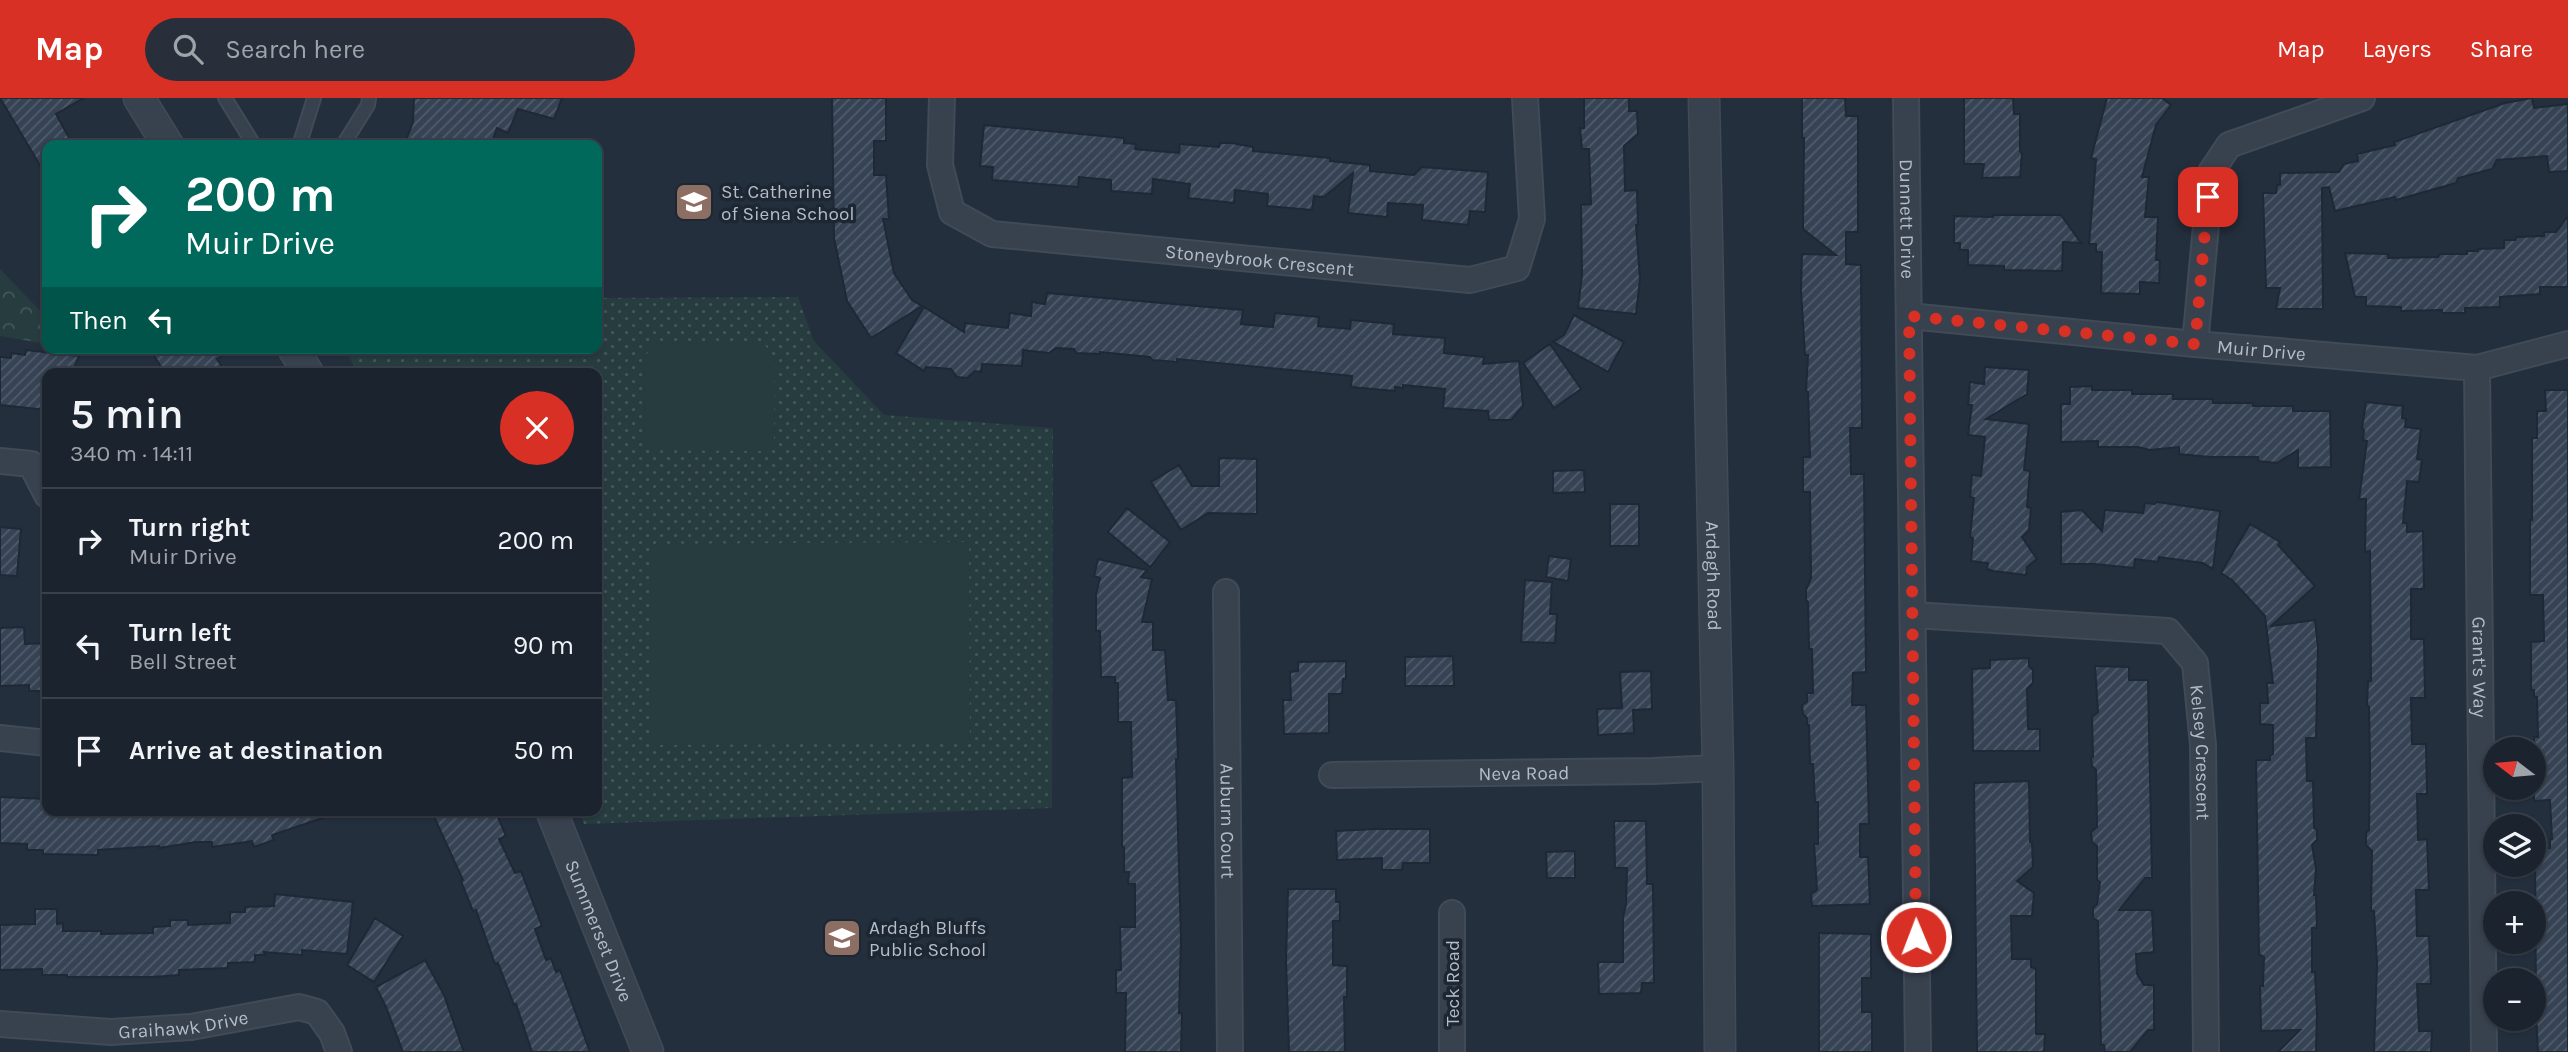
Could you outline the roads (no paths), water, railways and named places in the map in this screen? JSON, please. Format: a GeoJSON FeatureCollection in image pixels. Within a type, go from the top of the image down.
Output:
{"type":"FeatureCollection","features":[{"type":"Feature","properties":{"kind":"street"},"geometry":{"type":"LineString","coordinates":[[139,98],[165,140]]}},
{"type":"Feature","properties":{"kind":"street","name":"Stoneybrook Crescent"},"geometry":{"type":"LineString","coordinates":[[942,98],[940,165],[952,212],[992,234],[1470,280],[1517,268],[1532,219],[1525,98]]}},
{"type":"Feature","properties":{"kind":"street","name":"Ardagh Road"},"geometry":{"type":"LineString","coordinates":[[1704,98],[1720,1052]]}},
{"type":"Feature","properties":{"kind":"street","name":"Dunnett Drive"},"geometry":{"type":"LineString","coordinates":[[1906,98],[1918,1052]]}},
{"type":"Feature","properties":{"kind":"street"},"geometry":{"type":"LineString","coordinates":[[2195,344],[2211,173],[2229,145],[2362,98]]}},
{"type":"Feature","properties":{"kind":"street","name":"Muir Drive"},"geometry":{"type":"LineString","coordinates":[[1909,316],[2477,368],[2568,344]]}},
{"type":"Feature","properties":{"kind":"street","name":"Grant's Way"},"geometry":{"type":"LineString","coordinates":[[2477,368],[2484,1052]]}},
{"type":"Feature","properties":{"kind":"street"},"geometry":{"type":"LineString","coordinates":[[0,461],[31,464],[42,485]]}},
{"type":"Feature","properties":{"kind":"street","name":"Auburn Court"},"geometry":{"type":"LineString","coordinates":[[1226,592],[1230,1052]]}},
{"type":"Feature","properties":{"kind":"street","name":"Kelsey Crescent"},"geometry":{"type":"LineString","coordinates":[[1913,615],[2168,631],[2194,663],[2203,745],[2206,1052]]}},
{"type":"Feature","properties":{"kind":"street"},"geometry":{"type":"LineString","coordinates":[[0,738],[42,742]]}},
{"type":"Feature","properties":{"kind":"street","name":"Neva Road"},"geometry":{"type":"LineString","coordinates":[[1332,775],[1717,768]]}},
{"type":"Feature","properties":{"kind":"street","name":"Summerset Drive"},"geometry":{"type":"LineString","coordinates":[[553,816],[648,1052]]}},
{"type":"Feature","properties":{"kind":"street","name":"Teck Road"},"geometry":{"type":"LineString","coordinates":[[1452,913],[1452,1052]]}},
{"type":"Feature","properties":{"kind":"street","name":"Graihawk Drive"},"geometry":{"type":"LineString","coordinates":[[0,1024],[125,1032],[191,1027],[299,1007],[317,1012],[332,1032],[339,1052]]}},
{"type":"Feature","properties":{"kind":"lane"},"geometry":{"type":"LineString","coordinates":[[225,98],[251,140]]}},
{"type":"Feature","properties":{"kind":"lane"},"geometry":{"type":"LineString","coordinates":[[301,140],[314,98]]}},
{"type":"Feature","properties":{"kind":"lane"},"geometry":{"type":"LineString","coordinates":[[346,140],[368,105],[369,98]]}},
{"type":"Feature","properties":{"kind":"place","name":"St. Catherine of Siena School"},"geometry":{"type":"Point","coordinates":[694,202]}},
{"type":"Feature","properties":{"kind":"place","name":"Ardagh Bluffs Public School"},"geometry":{"type":"Point","coordinates":[842,938]}}]}
